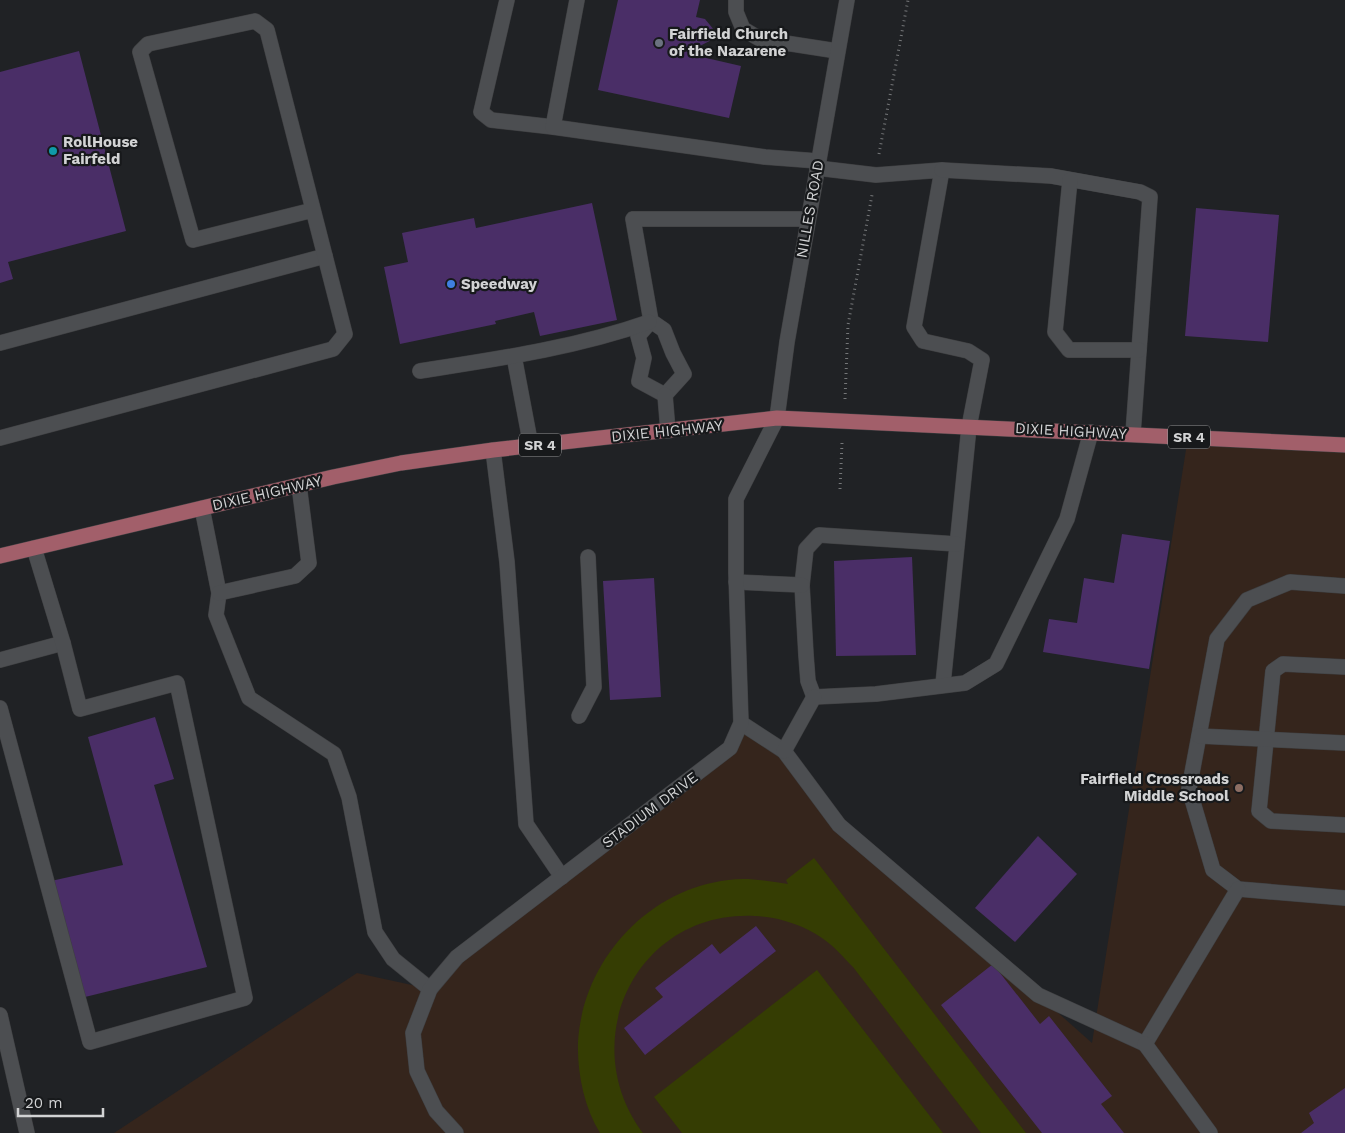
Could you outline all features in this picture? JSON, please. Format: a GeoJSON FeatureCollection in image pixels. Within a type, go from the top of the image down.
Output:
{"type":"FeatureCollection","features":[{"type":"Feature","properties":{"kind":"main road","name":"DIXIE HIGHWAY"},"geometry":{"type":"LineString","coordinates":[[0,556],[299,485],[401,463],[493,450],[777,418],[1345,444]]}},
{"type":"Feature","properties":{"kind":"street"},"geometry":{"type":"LineString","coordinates":[[507,0],[481,112],[491,120],[765,157],[876,175],[942,170],[1051,176],[1140,192],[1150,197],[1132,434]]}},
{"type":"Feature","properties":{"kind":"street"},"geometry":{"type":"LineString","coordinates":[[553,127],[577,0]]}},
{"type":"Feature","properties":{"kind":"street"},"geometry":{"type":"LineString","coordinates":[[736,0],[736,12],[743,29],[760,39],[837,51]]}},
{"type":"Feature","properties":{"kind":"street","name":"NILLES ROAD"},"geometry":{"type":"LineString","coordinates":[[777,418],[808,219],[847,0]]}},
{"type":"Feature","properties":{"kind":"street"},"geometry":{"type":"LineString","coordinates":[[0,438],[333,349],[345,334],[267,30],[255,20],[148,44],[140,52],[193,240],[313,210]]}},
{"type":"Feature","properties":{"kind":"street"},"geometry":{"type":"LineString","coordinates":[[942,170],[914,327],[923,340],[968,352],[982,360],[969,427],[943,684]]}},
{"type":"Feature","properties":{"kind":"street"},"geometry":{"type":"LineString","coordinates":[[1070,180],[1055,332],[1069,350],[1139,350]]}},
{"type":"Feature","properties":{"kind":"street"},"geometry":{"type":"LineString","coordinates":[[668,431],[666,395],[684,374],[673,354],[664,330],[651,321],[633,219],[808,219]]}},
{"type":"Feature","properties":{"kind":"street"},"geometry":{"type":"LineString","coordinates":[[0,343],[325,256]]}},
{"type":"Feature","properties":{"kind":"street"},"geometry":{"type":"LineString","coordinates":[[420,371],[514,356],[611,335],[651,321]]}},
{"type":"Feature","properties":{"kind":"street"},"geometry":{"type":"LineString","coordinates":[[651,321],[638,336],[644,358],[640,381],[666,395]]}},
{"type":"Feature","properties":{"kind":"street"},"geometry":{"type":"LineString","coordinates":[[514,356],[531,446]]}},
{"type":"Feature","properties":{"kind":"street","name":"STADIUM DRIVE"},"geometry":{"type":"LineString","coordinates":[[456,1133],[436,1111],[416,1071],[413,1033],[430,989],[457,957],[730,748],[741,723],[736,582],[736,499],[777,418]]}},
{"type":"Feature","properties":{"kind":"street"},"geometry":{"type":"LineString","coordinates":[[814,697],[876,694],[943,684],[965,683],[996,664],[1067,519],[1092,432]]}},
{"type":"Feature","properties":{"kind":"street"},"geometry":{"type":"LineString","coordinates":[[493,450],[507,562],[526,824],[562,877]]}},
{"type":"Feature","properties":{"kind":"street"},"geometry":{"type":"LineString","coordinates":[[219,593],[295,576],[309,563],[299,485]]}},
{"type":"Feature","properties":{"kind":"street"},"geometry":{"type":"LineString","coordinates":[[202,508],[219,593],[216,615],[249,698],[334,754],[350,797],[375,932],[393,959],[430,989]]}},
{"type":"Feature","properties":{"kind":"street"},"geometry":{"type":"LineString","coordinates":[[784,751],[814,697],[808,681],[802,585],[806,549],[819,535],[957,544]]}},
{"type":"Feature","properties":{"kind":"street"},"geometry":{"type":"LineString","coordinates":[[0,708],[90,1042],[245,998],[177,683],[80,709],[34,548]]}},
{"type":"Feature","properties":{"kind":"street"},"geometry":{"type":"LineString","coordinates":[[579,716],[594,687],[588,557]]}},
{"type":"Feature","properties":{"kind":"street"},"geometry":{"type":"LineString","coordinates":[[736,582],[802,585]]}},
{"type":"Feature","properties":{"kind":"street"},"geometry":{"type":"LineString","coordinates":[[1345,586],[1290,582],[1247,600],[1217,640],[1189,789],[1213,870],[1238,889],[1345,898]]}},
{"type":"Feature","properties":{"kind":"street"},"geometry":{"type":"LineString","coordinates":[[0,660],[62,643]]}},
{"type":"Feature","properties":{"kind":"street"},"geometry":{"type":"LineString","coordinates":[[1345,667],[1284,664],[1273,671],[1259,811],[1271,821],[1345,825]]}},
{"type":"Feature","properties":{"kind":"street"},"geometry":{"type":"LineString","coordinates":[[741,723],[784,751],[839,825],[1038,995],[1145,1044],[1210,1133]]}},
{"type":"Feature","properties":{"kind":"street"},"geometry":{"type":"LineString","coordinates":[[1199,736],[1345,743]]}},
{"type":"Feature","properties":{"kind":"street"},"geometry":{"type":"LineString","coordinates":[[1145,1044],[1238,889]]}},
{"type":"Feature","properties":{"kind":"street"},"geometry":{"type":"LineString","coordinates":[[0,1015],[27,1133]]}},
{"type":"Feature","properties":{"kind":"shaded area","name":"Fairfield Crossroads Middle School"},"geometry":{"type":"Polygon","coordinates":[[[1188,437],[1345,445],[1345,1133],[114,1133],[357,973],[430,989],[457,957],[730,748],[741,723],[784,751],[839,825],[1092,1043],[1188,437]]]}},
{"type":"Feature","properties":{"kind":"green space"},"geometry":{"type":"Polygon","coordinates":[[[814,858],[1026,1133],[981,1133],[853,967],[834,948],[815,933],[799,926],[782,920],[755,916],[713,920],[678,934],[650,958],[629,988],[617,1022],[615,1059],[623,1097],[643,1133],[600,1133],[586,1101],[580,1077],[578,1042],[583,1010],[594,981],[609,953],[629,929],[653,909],[681,893],[711,883],[743,879],[788,884],[786,880],[814,858]]]}},
{"type":"Feature","properties":{"kind":"green space"},"geometry":{"type":"Polygon","coordinates":[[[817,970],[943,1133],[682,1133],[654,1097],[817,970]]]}},
{"type":"Feature","properties":{"kind":"building"},"geometry":{"type":"Polygon","coordinates":[[[618,0],[700,0],[696,17],[705,19],[719,36],[698,47],[691,46],[689,54],[741,66],[729,118],[598,90],[618,0]]]}},
{"type":"Feature","properties":{"kind":"building","name":"RollHouse Fairfeld"},"geometry":{"type":"Polygon","coordinates":[[[79,51],[126,231],[8,262],[13,279],[0,283],[0,72],[79,51]]]}},
{"type":"Feature","properties":{"kind":"building"},"geometry":{"type":"Polygon","coordinates":[[[592,203],[617,320],[540,336],[534,312],[495,321],[496,324],[400,344],[384,267],[408,262],[402,233],[474,218],[476,228],[592,203]]]}},
{"type":"Feature","properties":{"kind":"building"},"geometry":{"type":"Polygon","coordinates":[[[1196,208],[1279,215],[1268,342],[1185,336],[1196,208]]]}},
{"type":"Feature","properties":{"kind":"building"},"geometry":{"type":"Polygon","coordinates":[[[1122,534],[1170,541],[1149,669],[1043,652],[1049,619],[1077,623],[1084,578],[1114,583],[1122,534]]]}},
{"type":"Feature","properties":{"kind":"building"},"geometry":{"type":"Polygon","coordinates":[[[912,557],[916,655],[836,656],[834,561],[912,557]]]}},
{"type":"Feature","properties":{"kind":"building"},"geometry":{"type":"Polygon","coordinates":[[[654,578],[661,697],[610,700],[603,581],[654,578]]]}},
{"type":"Feature","properties":{"kind":"building"},"geometry":{"type":"Polygon","coordinates":[[[155,717],[174,779],[154,785],[207,967],[85,997],[51,881],[123,865],[88,737],[155,717]]]}},
{"type":"Feature","properties":{"kind":"building"},"geometry":{"type":"Polygon","coordinates":[[[1038,836],[1077,874],[1015,942],[975,908],[1038,836]]]}},
{"type":"Feature","properties":{"kind":"building"},"geometry":{"type":"Polygon","coordinates":[[[756,926],[776,951],[645,1055],[624,1028],[663,997],[655,988],[712,944],[720,954],[756,926]]]}},
{"type":"Feature","properties":{"kind":"building"},"geometry":{"type":"Polygon","coordinates":[[[993,964],[1040,1024],[1049,1016],[1112,1096],[1101,1104],[1124,1133],[1042,1133],[941,1005],[993,964]]]}},
{"type":"Feature","properties":{"kind":"building"},"geometry":{"type":"Polygon","coordinates":[[[1345,1088],[1345,1133],[1301,1133],[1314,1123],[1309,1113],[1345,1088]]]}},
{"type":"Feature","properties":{"kind":"place","name":"Fairfield Church of the Nazarene"},"geometry":{"type":"Point","coordinates":[659,43]}},
{"type":"Feature","properties":{"kind":"place","name":"RollHouse Fairfeld"},"geometry":{"type":"Point","coordinates":[53,151]}},
{"type":"Feature","properties":{"kind":"place","name":"Speedway"},"geometry":{"type":"Point","coordinates":[451,284]}},
{"type":"Feature","properties":{"kind":"place","name":"Fairfield Crossroads Middle School"},"geometry":{"type":"Point","coordinates":[1239,788]}}]}
